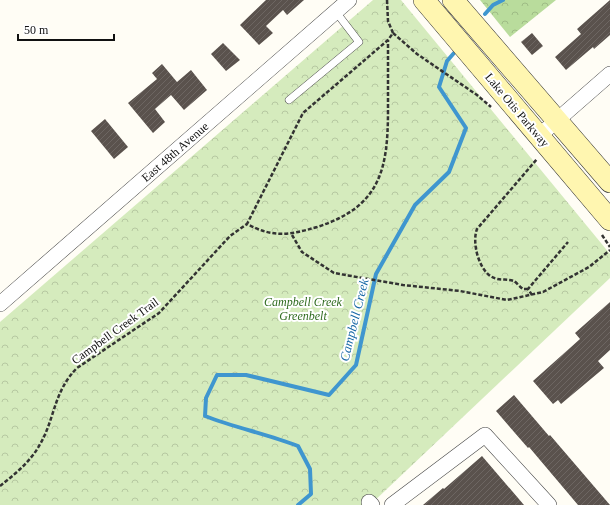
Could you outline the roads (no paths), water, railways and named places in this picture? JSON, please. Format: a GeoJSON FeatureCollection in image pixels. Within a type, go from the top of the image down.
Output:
{"type":"FeatureCollection","features":[{"type":"Feature","properties":{"kind":"main road","name":"Lake Otis Parkway"},"geometry":{"type":"LineString","coordinates":[[424,0],[472,58],[539,145],[610,220]]}},
{"type":"Feature","properties":{"kind":"main road","name":"Lake Otis Parkway"},"geometry":{"type":"LineString","coordinates":[[457,5],[610,182]]}},
{"type":"Feature","properties":{"kind":"street","name":"East 48th Avenue"},"geometry":{"type":"LineString","coordinates":[[0,304],[350,0]]}},
{"type":"Feature","properties":{"kind":"street"},"geometry":{"type":"LineString","coordinates":[[539,145],[557,120],[610,74]]}},
{"type":"Feature","properties":{"kind":"street"},"geometry":{"type":"LineString","coordinates":[[392,505],[485,435],[549,505]]}},
{"type":"Feature","properties":{"kind":"lane"},"geometry":{"type":"LineString","coordinates":[[289,100],[359,42],[336,12]]}},
{"type":"Feature","properties":{"kind":"waterway","name":"Campbell Creek"},"geometry":{"type":"LineString","coordinates":[[485,14],[493,5],[503,0]]}},
{"type":"Feature","properties":{"kind":"waterway","name":"Campbell Creek"},"geometry":{"type":"LineString","coordinates":[[298,505],[311,494],[310,469],[298,446],[205,416],[206,398],[217,375],[246,375],[329,395],[356,365],[376,274],[415,205],[449,172],[466,128],[439,87],[447,61],[454,53]]}},
{"type":"Feature","properties":{"kind":"park label","name":"Campbell Creek Greenbelt"},"geometry":{"type":"Point","coordinates":[303,309]}}]}
